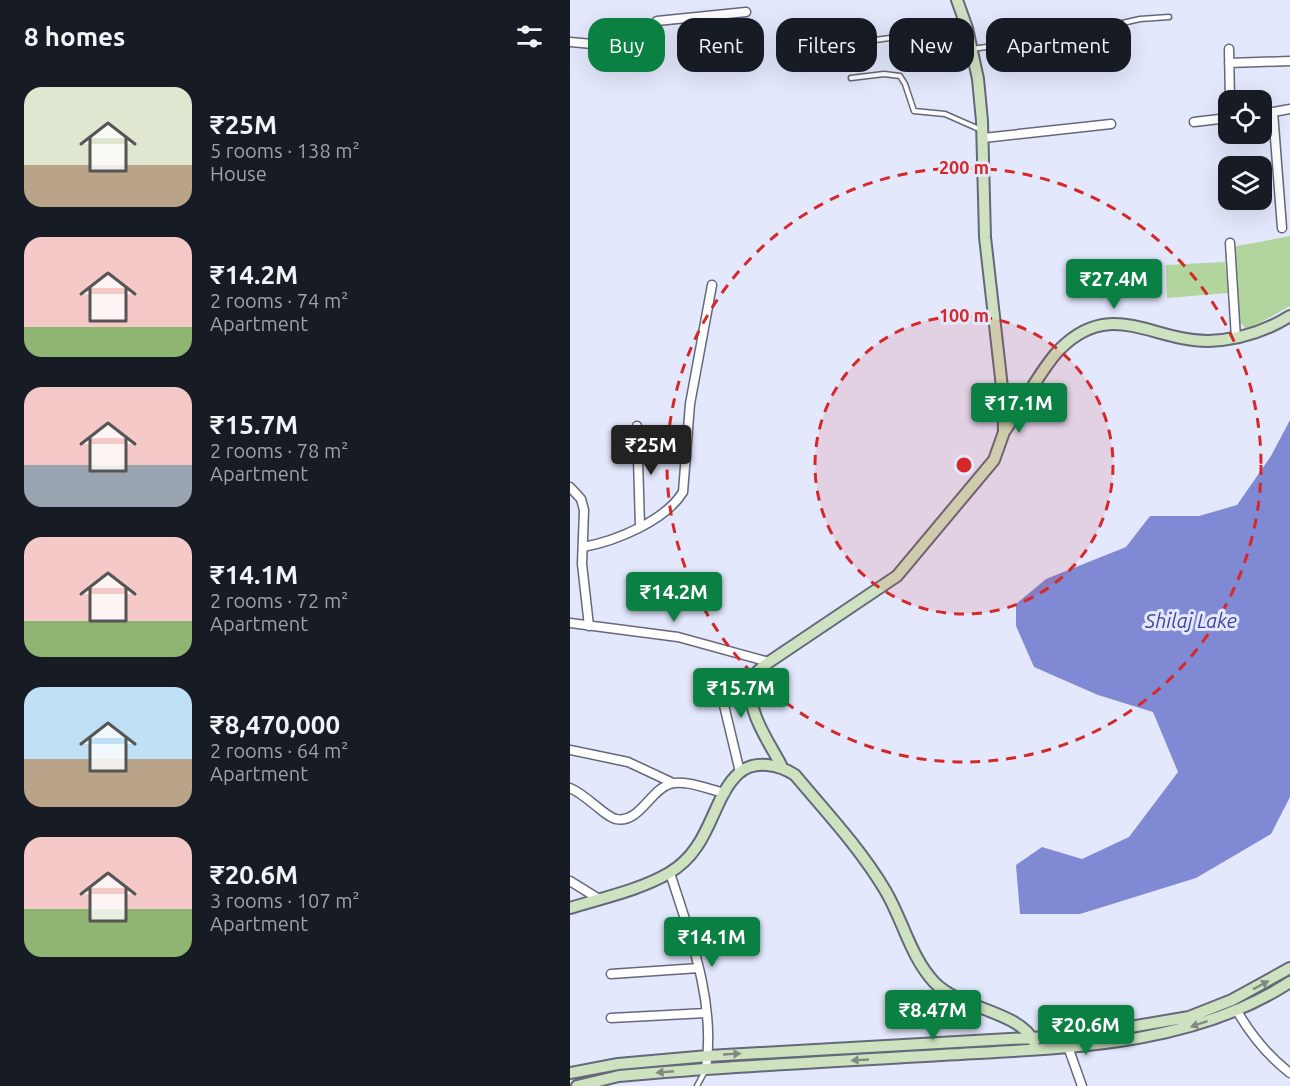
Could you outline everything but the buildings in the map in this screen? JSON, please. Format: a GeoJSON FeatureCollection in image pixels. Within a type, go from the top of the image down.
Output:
{"type":"FeatureCollection","features":[{"type":"Feature","properties":{"kind":"street"},"geometry":{"type":"LineString","coordinates":[[957,0],[963,18]]}},
{"type":"Feature","properties":{"kind":"street"},"geometry":{"type":"LineString","coordinates":[[570,42],[648,49],[654,44],[657,21],[746,12]]}},
{"type":"Feature","properties":{"kind":"street"},"geometry":{"type":"LineString","coordinates":[[1229,49],[1230,90]]}},
{"type":"Feature","properties":{"kind":"street"},"geometry":{"type":"LineString","coordinates":[[974,59],[983,134],[985,237],[1003,396],[1004,432]]}},
{"type":"Feature","properties":{"kind":"street"},"geometry":{"type":"LineString","coordinates":[[1229,63],[1290,61]]}},
{"type":"Feature","properties":{"kind":"street"},"geometry":{"type":"LineString","coordinates":[[1282,228],[1273,112],[1290,109]]}},
{"type":"Feature","properties":{"kind":"street"},"geometry":{"type":"LineString","coordinates":[[1194,122],[1218,119]]}},
{"type":"Feature","properties":{"kind":"street"},"geometry":{"type":"LineString","coordinates":[[983,134],[1111,124]]}},
{"type":"Feature","properties":{"kind":"street"},"geometry":{"type":"LineString","coordinates":[[1230,243],[1236,338]]}},
{"type":"Feature","properties":{"kind":"street"},"geometry":{"type":"LineString","coordinates":[[583,547],[617,539],[677,502],[683,492],[690,404],[711,285]]}},
{"type":"Feature","properties":{"kind":"street"},"geometry":{"type":"LineString","coordinates":[[740,772],[722,697],[723,687],[756,674],[769,662],[897,576],[994,460],[1004,432],[1059,350],[1092,328],[1131,324],[1173,336],[1206,341],[1236,338],[1272,327],[1290,316]]}},
{"type":"Feature","properties":{"kind":"street"},"geometry":{"type":"LineString","coordinates":[[637,426],[640,526]]}},
{"type":"Feature","properties":{"kind":"street"},"geometry":{"type":"LineString","coordinates":[[570,487],[581,499],[584,510],[583,547],[589,626]]}},
{"type":"Feature","properties":{"kind":"street"},"geometry":{"type":"LineString","coordinates":[[570,623],[678,637],[769,662]]}},
{"type":"Feature","properties":{"kind":"street"},"geometry":{"type":"LineString","coordinates":[[756,674],[751,694],[754,713],[781,765],[795,775],[868,863],[886,892],[921,965],[936,984],[959,1001],[1007,1019],[1028,1031],[1038,1049]]}},
{"type":"Feature","properties":{"kind":"street"},"geometry":{"type":"LineString","coordinates":[[570,750],[628,762],[673,783],[725,793]]}},
{"type":"Feature","properties":{"kind":"street"},"geometry":{"type":"LineString","coordinates":[[570,908],[670,873],[690,855],[704,837],[725,793],[740,772],[757,766],[781,765]]}},
{"type":"Feature","properties":{"kind":"street"},"geometry":{"type":"LineString","coordinates":[[570,788],[591,800],[608,816],[620,820],[633,816],[663,788],[673,783]]}},
{"type":"Feature","properties":{"kind":"street"},"geometry":{"type":"LineString","coordinates":[[670,873],[699,968],[706,1013],[708,1056],[706,1069]]}},
{"type":"Feature","properties":{"kind":"street"},"geometry":{"type":"LineString","coordinates":[[570,881],[598,899]]}},
{"type":"Feature","properties":{"kind":"street"},"geometry":{"type":"LineString","coordinates":[[611,974],[699,968]]}},
{"type":"Feature","properties":{"kind":"street"},"geometry":{"type":"LineString","coordinates":[[577,1086],[619,1077],[706,1069],[1038,1049],[1066,1041],[1189,1017],[1249,992],[1290,968]]}},
{"type":"Feature","properties":{"kind":"street"},"geometry":{"type":"LineString","coordinates":[[570,1073],[618,1064],[708,1056],[1033,1038],[1066,1041],[1191,1028],[1237,1011],[1290,982]]}},
{"type":"Feature","properties":{"kind":"street"},"geometry":{"type":"LineString","coordinates":[[1237,1011],[1247,1028],[1274,1060],[1290,1073]]}},
{"type":"Feature","properties":{"kind":"street"},"geometry":{"type":"LineString","coordinates":[[611,1018],[706,1013]]}},
{"type":"Feature","properties":{"kind":"street"},"geometry":{"type":"LineString","coordinates":[[1066,1041],[1082,1086]]}},
{"type":"Feature","properties":{"kind":"lane"},"geometry":{"type":"LineString","coordinates":[[974,49],[1070,35],[1140,19],[1169,17]]}},
{"type":"Feature","properties":{"kind":"lane"},"geometry":{"type":"LineString","coordinates":[[851,78],[884,74],[900,76],[914,111],[945,114],[983,134]]}},
{"type":"Feature","properties":{"kind":"lane"},"geometry":{"type":"LineString","coordinates":[[697,1086],[706,1069]]}},
{"type":"Feature","properties":{"kind":"green space"},"geometry":{"type":"Polygon","coordinates":[[[1290,236],[1290,306],[1247,330],[1234,316],[1232,247],[1290,236]]]}},
{"type":"Feature","properties":{"kind":"green space"},"geometry":{"type":"Polygon","coordinates":[[[1225,262],[1228,293],[1167,298],[1166,265],[1225,262]]]}},
{"type":"Feature","properties":{"kind":"water","name":"Shilaj Lake"},"geometry":{"type":"Polygon","coordinates":[[[1290,420],[1290,797],[1271,834],[1196,878],[1080,914],[1020,914],[1016,865],[1042,847],[1082,859],[1129,837],[1178,772],[1153,712],[1098,695],[1034,667],[1016,626],[1016,604],[1046,579],[1126,547],[1150,516],[1199,516],[1237,505],[1271,456],[1290,420]]]}}]}
